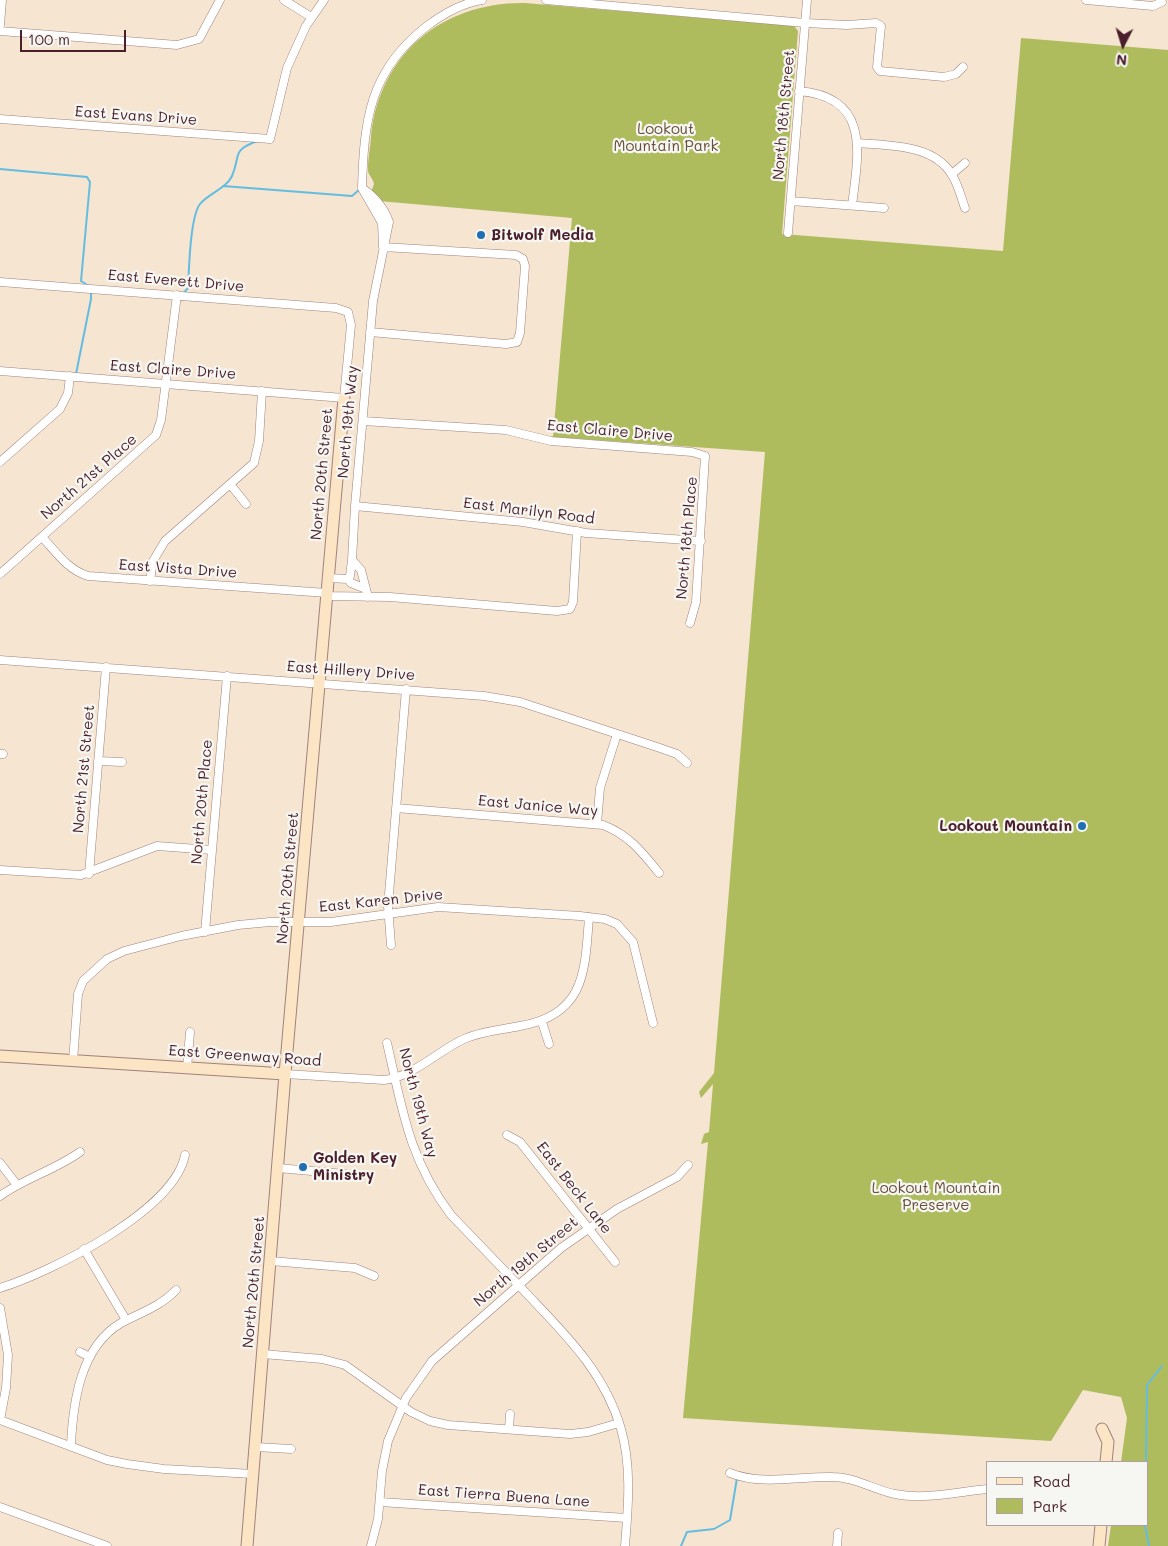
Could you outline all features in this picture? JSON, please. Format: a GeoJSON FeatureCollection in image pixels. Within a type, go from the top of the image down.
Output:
{"type":"FeatureCollection","features":[{"type":"Feature","properties":{"kind":"street"},"geometry":{"type":"LineString","coordinates":[[0,25],[2,0]]}},
{"type":"Feature","properties":{"kind":"street"},"geometry":{"type":"LineString","coordinates":[[0,31],[177,45],[199,39],[220,0]]}},
{"type":"Feature","properties":{"kind":"street"},"geometry":{"type":"LineString","coordinates":[[284,0],[311,17],[324,0]]}},
{"type":"Feature","properties":{"kind":"street","name":"North 19th Way"},"geometry":{"type":"LineString","coordinates":[[352,560],[373,302],[380,274],[383,247],[388,232],[386,213],[373,196],[362,188],[366,130],[377,84],[401,48],[437,18],[478,0]]}},
{"type":"Feature","properties":{"kind":"street"},"geometry":{"type":"LineString","coordinates":[[546,0],[805,23],[847,25],[861,23],[872,25],[876,23],[881,26],[877,67],[880,70],[944,78],[956,74],[963,67]]}},
{"type":"Feature","properties":{"kind":"street","name":"North 18th Street"},"geometry":{"type":"LineString","coordinates":[[788,233],[807,0]]}},
{"type":"Feature","properties":{"kind":"street"},"geometry":{"type":"LineString","coordinates":[[1086,0],[1153,6],[1162,2]]}},
{"type":"Feature","properties":{"kind":"street","name":"East Evans Drive"},"geometry":{"type":"LineString","coordinates":[[0,119],[270,138],[287,68],[311,17]]}},
{"type":"Feature","properties":{"kind":"street"},"geometry":{"type":"LineString","coordinates":[[799,91],[818,93],[834,99],[849,117],[858,143],[852,205]]}},
{"type":"Feature","properties":{"kind":"street"},"geometry":{"type":"LineString","coordinates":[[858,143],[912,149],[928,155],[952,174],[965,208]]}},
{"type":"Feature","properties":{"kind":"street"},"geometry":{"type":"LineString","coordinates":[[952,174],[965,162]]}},
{"type":"Feature","properties":{"kind":"street"},"geometry":{"type":"LineString","coordinates":[[790,201],[884,208]]}},
{"type":"Feature","properties":{"kind":"street"},"geometry":{"type":"LineString","coordinates":[[370,332],[506,344],[517,342],[525,266],[523,259],[516,255],[383,247]]}},
{"type":"Feature","properties":{"kind":"street","name":"East Everett Drive"},"geometry":{"type":"LineString","coordinates":[[0,282],[336,308],[348,312]]}},
{"type":"Feature","properties":{"kind":"street","name":"North 21st Place"},"geometry":{"type":"LineString","coordinates":[[0,574],[152,439],[161,420],[177,295]]}},
{"type":"Feature","properties":{"kind":"street","name":"North 20th Street"},"geometry":{"type":"LineString","coordinates":[[248,1546],[326,595],[351,325],[348,312]]}},
{"type":"Feature","properties":{"kind":"street","name":"East Claire Drive"},"geometry":{"type":"LineString","coordinates":[[0,371],[344,398]]}},
{"type":"Feature","properties":{"kind":"street"},"geometry":{"type":"LineString","coordinates":[[0,462],[60,410],[68,393],[70,376]]}},
{"type":"Feature","properties":{"kind":"street"},"geometry":{"type":"LineString","coordinates":[[150,581],[153,561],[159,548],[254,463],[259,441],[262,391]]}},
{"type":"Feature","properties":{"kind":"street","name":"East Claire Drive"},"geometry":{"type":"LineString","coordinates":[[364,421],[506,430],[551,441],[692,452],[705,456]]}},
{"type":"Feature","properties":{"kind":"street","name":"North 18th Place"},"geometry":{"type":"LineString","coordinates":[[690,623],[696,602],[705,456]]}},
{"type":"Feature","properties":{"kind":"street"},"geometry":{"type":"LineString","coordinates":[[230,484],[246,504]]}},
{"type":"Feature","properties":{"kind":"street","name":"East Marilyn Road"},"geometry":{"type":"LineString","coordinates":[[355,506],[523,522],[577,531],[700,541]]}},
{"type":"Feature","properties":{"kind":"street","name":"East Vista Drive"},"geometry":{"type":"LineString","coordinates":[[42,536],[66,564],[78,573],[98,578],[351,598],[367,593],[557,611],[570,609],[573,602],[577,531]]}},
{"type":"Feature","properties":{"kind":"street"},"geometry":{"type":"LineString","coordinates":[[328,578],[348,579],[352,560]]}},
{"type":"Feature","properties":{"kind":"street"},"geometry":{"type":"LineString","coordinates":[[352,560],[361,570],[367,593]]}},
{"type":"Feature","properties":{"kind":"street","name":"East Vista Drive"},"geometry":{"type":"LineString","coordinates":[[348,579],[367,593]]}},
{"type":"Feature","properties":{"kind":"street"},"geometry":{"type":"LineString","coordinates":[[351,598],[354,585]]}},
{"type":"Feature","properties":{"kind":"street","name":"East Hillery Drive"},"geometry":{"type":"LineString","coordinates":[[0,660],[320,682],[513,700],[677,754],[688,763]]}},
{"type":"Feature","properties":{"kind":"street","name":"North 21st Street"},"geometry":{"type":"LineString","coordinates":[[89,874],[106,667]]}},
{"type":"Feature","properties":{"kind":"street","name":"North 20th Place"},"geometry":{"type":"LineString","coordinates":[[205,932],[227,676]]}},
{"type":"Feature","properties":{"kind":"street"},"geometry":{"type":"LineString","coordinates":[[391,945],[388,915],[406,689]]}},
{"type":"Feature","properties":{"kind":"street"},"geometry":{"type":"LineString","coordinates":[[597,824],[600,788],[617,734]]}},
{"type":"Feature","properties":{"kind":"street"},"geometry":{"type":"LineString","coordinates":[[98,761],[122,762]]}},
{"type":"Feature","properties":{"kind":"street","name":"East Janice Way"},"geometry":{"type":"LineString","coordinates":[[396,808],[597,824],[621,833],[633,841],[660,873]]}},
{"type":"Feature","properties":{"kind":"street"},"geometry":{"type":"LineString","coordinates":[[0,870],[74,876],[89,874],[157,846],[212,850]]}},
{"type":"Feature","properties":{"kind":"street","name":"East Karen Drive"},"geometry":{"type":"LineString","coordinates":[[73,1061],[78,994],[83,981],[107,958],[124,951],[205,932],[270,922],[331,922],[438,907],[589,917],[605,919],[617,924],[633,942],[653,1023]]}},
{"type":"Feature","properties":{"kind":"street"},"geometry":{"type":"LineString","coordinates":[[549,1044],[542,1022],[567,1005],[580,987],[585,963],[589,917]]}},
{"type":"Feature","properties":{"kind":"street","name":"East Greenway Road"},"geometry":{"type":"LineString","coordinates":[[0,1056],[384,1080],[406,1074],[463,1039],[476,1034],[542,1022]]}},
{"type":"Feature","properties":{"kind":"street"},"geometry":{"type":"LineString","coordinates":[[187,1068],[190,1032]]}},
{"type":"Feature","properties":{"kind":"street","name":"North 19th Way"},"geometry":{"type":"LineString","coordinates":[[387,1043],[403,1115],[416,1159],[425,1176],[451,1215],[518,1285]]}},
{"type":"Feature","properties":{"kind":"street","name":"East Beck Lane"},"geometry":{"type":"LineString","coordinates":[[507,1135],[520,1142],[614,1262]]}},
{"type":"Feature","properties":{"kind":"street"},"geometry":{"type":"LineString","coordinates":[[0,1196],[17,1185],[68,1161],[80,1152]]}},
{"type":"Feature","properties":{"kind":"street"},"geometry":{"type":"LineString","coordinates":[[0,1288],[48,1270],[132,1219],[153,1203],[169,1186],[180,1171],[184,1155]]}},
{"type":"Feature","properties":{"kind":"street"},"geometry":{"type":"LineString","coordinates":[[0,1163],[17,1185]]}},
{"type":"Feature","properties":{"kind":"street","name":"North 19th Street"},"geometry":{"type":"LineString","coordinates":[[371,1546],[376,1530],[385,1452],[402,1406],[432,1361],[518,1285],[588,1227],[636,1198],[677,1177],[688,1164]]}},
{"type":"Feature","properties":{"kind":"street"},"geometry":{"type":"LineString","coordinates":[[278,1168],[344,1174]]}},
{"type":"Feature","properties":{"kind":"street"},"geometry":{"type":"LineString","coordinates":[[84,1249],[126,1320]]}},
{"type":"Feature","properties":{"kind":"street"},"geometry":{"type":"LineString","coordinates":[[271,1261],[355,1268],[374,1276]]}},
{"type":"Feature","properties":{"kind":"street"},"geometry":{"type":"LineString","coordinates":[[518,1285],[588,1360],[601,1380],[619,1423],[628,1473],[625,1546]]}},
{"type":"Feature","properties":{"kind":"street"},"geometry":{"type":"LineString","coordinates":[[70,1446],[76,1399],[90,1357],[105,1335],[126,1320],[164,1301],[176,1290]]}},
{"type":"Feature","properties":{"kind":"street"},"geometry":{"type":"LineString","coordinates":[[0,1308],[8,1355],[3,1380],[0,1420],[107,1460],[136,1466],[253,1474]]}},
{"type":"Feature","properties":{"kind":"street"},"geometry":{"type":"LineString","coordinates":[[80,1352],[90,1357]]}},
{"type":"Feature","properties":{"kind":"street"},"geometry":{"type":"LineString","coordinates":[[263,1354],[322,1359],[345,1365],[402,1406],[430,1421],[448,1425],[570,1434],[588,1432],[619,1423]]}},
{"type":"Feature","properties":{"kind":"street"},"geometry":{"type":"LineString","coordinates":[[509,1429],[510,1414]]}},
{"type":"Feature","properties":{"kind":"street"},"geometry":{"type":"LineString","coordinates":[[1102,1429],[1108,1442],[1106,1461]]}},
{"type":"Feature","properties":{"kind":"street"},"geometry":{"type":"LineString","coordinates":[[256,1447],[291,1449]]}},
{"type":"Feature","properties":{"kind":"street"},"geometry":{"type":"LineString","coordinates":[[730,1473],[747,1478],[777,1480],[842,1478],[909,1496],[986,1489]]}},
{"type":"Feature","properties":{"kind":"street","name":"East Tierra Buena Lane"},"geometry":{"type":"LineString","coordinates":[[380,1502],[627,1518]]}},
{"type":"Feature","properties":{"kind":"street"},"geometry":{"type":"LineString","coordinates":[[0,1507],[107,1546]]}},
{"type":"Feature","properties":{"kind":"street"},"geometry":{"type":"LineString","coordinates":[[1099,1546],[1101,1526]]}},
{"type":"Feature","properties":{"kind":"street"},"geometry":{"type":"LineString","coordinates":[[837,1546],[838,1533]]}},
{"type":"Feature","properties":{"kind":"green space","name":"Lookout Mountain Preserve"},"geometry":{"type":"Polygon","coordinates":[[[525,3],[794,26],[798,31],[782,234],[1003,251],[1021,38],[1168,50],[1168,1546],[1108,1546],[1111,1526],[1148,1526],[1148,1461],[1121,1461],[1127,1418],[1121,1397],[1083,1390],[1051,1441],[683,1418],[708,1142],[701,1144],[704,1134],[709,1132],[713,1084],[701,1098],[699,1092],[714,1073],[765,452],[553,437],[572,218],[379,201],[371,192],[374,184],[368,171],[368,161],[377,106],[387,80],[402,57],[421,38],[443,23],[468,12],[495,5],[525,3]]]}},
{"type":"Feature","properties":{"kind":"waterway"},"geometry":{"type":"LineString","coordinates":[[183,294],[188,288],[194,220],[200,204],[230,180],[240,151],[257,141]]}},
{"type":"Feature","properties":{"kind":"waterway"},"geometry":{"type":"LineString","coordinates":[[0,169],[87,177],[90,182],[81,281],[89,286]]}},
{"type":"Feature","properties":{"kind":"waterway"},"geometry":{"type":"LineString","coordinates":[[223,186],[352,196],[360,189]]}},
{"type":"Feature","properties":{"kind":"waterway"},"geometry":{"type":"LineString","coordinates":[[76,374],[91,299],[91,290]]}},
{"type":"Feature","properties":{"kind":"waterway"},"geometry":{"type":"LineString","coordinates":[[1146,1461],[1147,1385],[1162,1366]]}},
{"type":"Feature","properties":{"kind":"waterway"},"geometry":{"type":"LineString","coordinates":[[681,1546],[687,1532],[714,1529],[730,1520],[737,1478]]}},
{"type":"Feature","properties":{"kind":"waterway"},"geometry":{"type":"LineString","coordinates":[[1145,1526],[1149,1546]]}},
{"type":"Feature","properties":{"kind":"place","name":"Bitwolf Media"},"geometry":{"type":"Point","coordinates":[481,235]}},
{"type":"Feature","properties":{"kind":"place","name":"Lookout Mountain"},"geometry":{"type":"Point","coordinates":[1082,826]}},
{"type":"Feature","properties":{"kind":"place","name":"Golden Key Ministry"},"geometry":{"type":"Point","coordinates":[303,1167]}},
{"type":"Feature","properties":{"kind":"park label","name":"Lookout Mountain Park"},"geometry":{"type":"Point","coordinates":[666,138]}}]}
